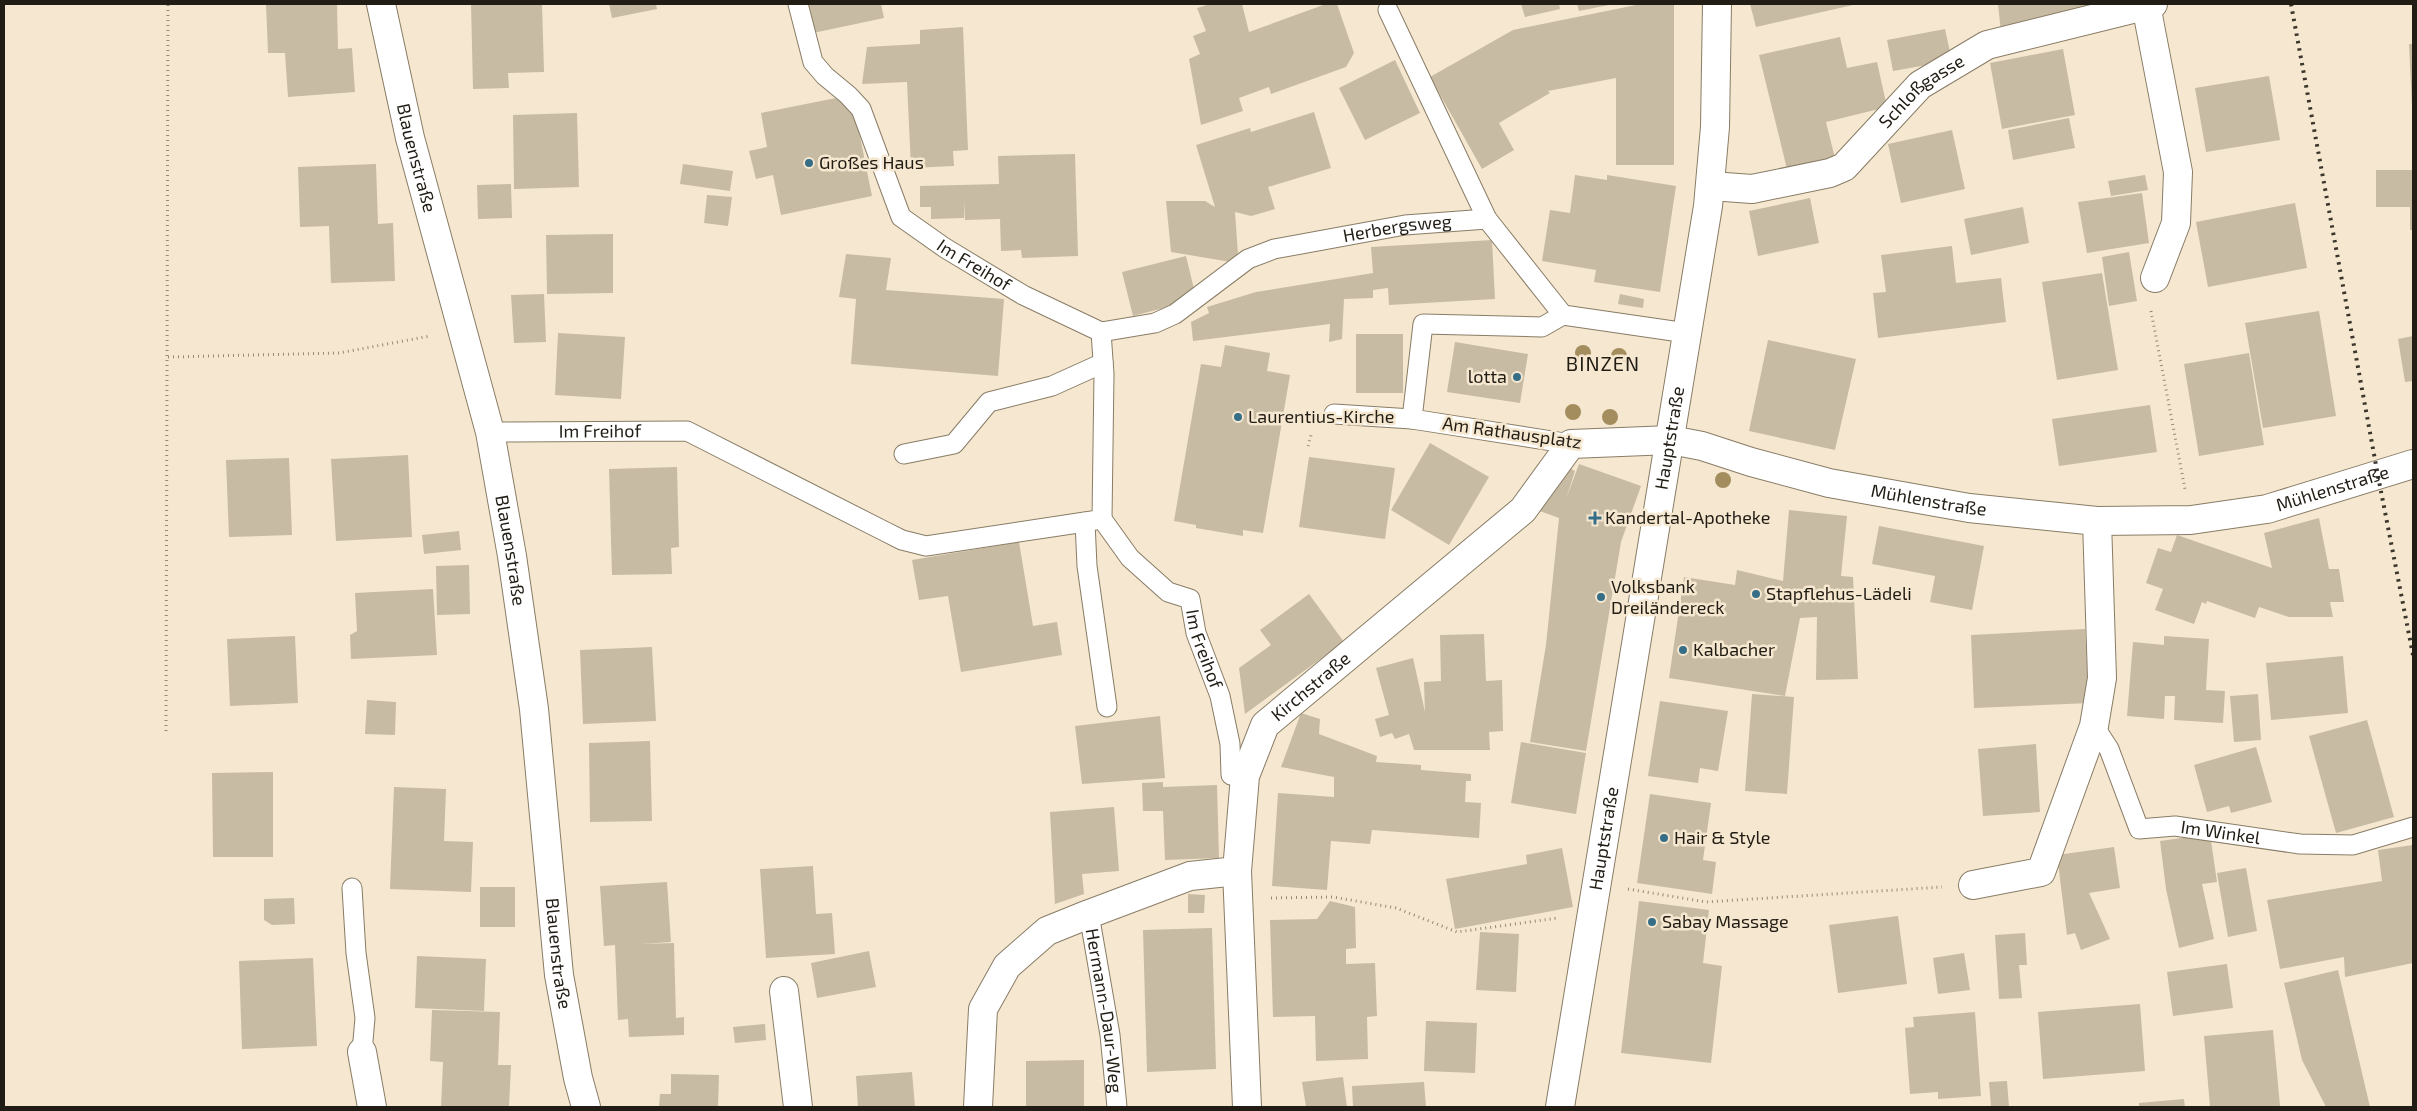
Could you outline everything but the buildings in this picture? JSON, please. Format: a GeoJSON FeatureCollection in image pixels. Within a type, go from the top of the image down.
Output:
{"type":"FeatureCollection","features":[{"type":"Feature","properties":{"kind":"street","name":"Blauenstraße"},"geometry":{"type":"LineString","coordinates":[[381,4],[410,138],[490,432],[512,556],[534,709],[559,975],[578,1078],[586,1107]]}},
{"type":"Feature","properties":{"kind":"street","name":"Hauptstraße"},"geometry":{"type":"LineString","coordinates":[[1560,1107],[1671,440],[1711,186],[1715,127],[1717,4]]}},
{"type":"Feature","properties":{"kind":"street","name":"Schloßgasse"},"geometry":{"type":"LineString","coordinates":[[1711,186],[1752,190],[1830,173],[1844,167],[1920,85],[1987,45],[2149,4],[2178,172],[2176,223],[2155,278]]}},
{"type":"Feature","properties":{"kind":"street","name":"Mühlenstraße"},"geometry":{"type":"LineString","coordinates":[[1671,440],[1702,446],[1760,465],[1829,483],[1969,508],[2097,521],[2191,520],[2267,509],[2413,464]]}},
{"type":"Feature","properties":{"kind":"street","name":"Am Rathausplatz"},"geometry":{"type":"LineString","coordinates":[[1571,444],[1671,440]]}},
{"type":"Feature","properties":{"kind":"street","name":"Kirchstraße"},"geometry":{"type":"LineString","coordinates":[[1247,1107],[1237,871],[1244,776],[1265,724],[1523,510],[1571,444]]}},
{"type":"Feature","properties":{"kind":"street"},"geometry":{"type":"LineString","coordinates":[[1973,885],[2041,872],[2094,726],[2102,678],[2097,521]]}},
{"type":"Feature","properties":{"kind":"street","name":"Hermann-Daur-Weg"},"geometry":{"type":"LineString","coordinates":[[978,1107],[983,1009],[1007,966],[1048,931],[1089,914],[1190,876],[1237,871]]}},
{"type":"Feature","properties":{"kind":"street"},"geometry":{"type":"LineString","coordinates":[[784,991],[798,1107]]}},
{"type":"Feature","properties":{"kind":"street"},"geometry":{"type":"LineString","coordinates":[[362,1052],[372,1107]]}},
{"type":"Feature","properties":{"kind":"lane","name":"Im Freihof"},"geometry":{"type":"LineString","coordinates":[[798,4],[813,62],[861,110],[901,217],[945,248],[1022,295],[1102,332]]}},
{"type":"Feature","properties":{"kind":"lane"},"geometry":{"type":"LineString","coordinates":[[1388,10],[1487,219],[1563,315]]}},
{"type":"Feature","properties":{"kind":"lane","name":"Herbergsweg"},"geometry":{"type":"LineString","coordinates":[[1102,332],[1155,323],[1175,314],[1248,259],[1274,249],[1405,225],[1487,219]]}},
{"type":"Feature","properties":{"kind":"lane"},"geometry":{"type":"LineString","coordinates":[[1412,419],[1423,324],[1542,327],[1563,315],[1687,333]]}},
{"type":"Feature","properties":{"kind":"lane"},"geometry":{"type":"LineString","coordinates":[[1102,332],[1103,362],[1093,521],[1087,566],[1107,706]]}},
{"type":"Feature","properties":{"kind":"lane"},"geometry":{"type":"LineString","coordinates":[[904,454],[954,444],[988,402],[1052,386],[1103,362]]}},
{"type":"Feature","properties":{"kind":"lane","name":"Am Rathausplatz"},"geometry":{"type":"LineString","coordinates":[[1334,414],[1412,419],[1571,444]]}},
{"type":"Feature","properties":{"kind":"lane","name":"Im Freihof"},"geometry":{"type":"LineString","coordinates":[[490,432],[687,431],[894,536],[926,546],[1093,521],[1136,564],[1168,592],[1190,599],[1196,633],[1220,696],[1230,744],[1231,775],[1244,776]]}},
{"type":"Feature","properties":{"kind":"lane","name":"Im Winkel"},"geometry":{"type":"LineString","coordinates":[[2094,726],[2109,749],[2139,829],[2175,826],[2300,844],[2353,845],[2413,827]]}},
{"type":"Feature","properties":{"kind":"lane"},"geometry":{"type":"LineString","coordinates":[[352,888],[356,952],[364,1018],[362,1052]]}},
{"type":"Feature","properties":{"kind":"lane","name":"Hermann-Daur-Weg"},"geometry":{"type":"LineString","coordinates":[[1089,914],[1110,1035],[1117,1107]]}},
{"type":"Feature","properties":{"kind":"path"},"geometry":{"type":"LineString","coordinates":[[166,731],[168,4]]}},
{"type":"Feature","properties":{"kind":"path"},"geometry":{"type":"LineString","coordinates":[[2155,278],[2151,310],[2191,520]]}},
{"type":"Feature","properties":{"kind":"path"},"geometry":{"type":"LineString","coordinates":[[168,358],[339,353],[462,330]]}},
{"type":"Feature","properties":{"kind":"path"},"geometry":{"type":"LineString","coordinates":[[1596,883],[1706,902],[1973,885]]}},
{"type":"Feature","properties":{"kind":"path"},"geometry":{"type":"LineString","coordinates":[[1238,898],[1333,897],[1396,908],[1457,932],[1591,914]]}},
{"type":"Feature","properties":{"kind":"railway"},"geometry":{"type":"LineString","coordinates":[[2291,4],[2413,655]]}},
{"type":"Feature","properties":{"kind":"place","name":"Großes Haus"},"geometry":{"type":"Point","coordinates":[809,163]}},
{"type":"Feature","properties":{"kind":"place","name":"lotta"},"geometry":{"type":"Point","coordinates":[1517,377]}},
{"type":"Feature","properties":{"kind":"place","name":"Laurentius-Kirche"},"geometry":{"type":"Point","coordinates":[1238,417]}},
{"type":"Feature","properties":{"kind":"place","name":"Kandertal-Apotheke"},"geometry":{"type":"Point","coordinates":[1595,518]}},
{"type":"Feature","properties":{"kind":"place","name":"Stapflehus-Lädeli"},"geometry":{"type":"Point","coordinates":[1756,594]}},
{"type":"Feature","properties":{"kind":"place","name":"Volksbank Dreiländereck"},"geometry":{"type":"Point","coordinates":[1601,597]}},
{"type":"Feature","properties":{"kind":"place","name":"Kalbacher"},"geometry":{"type":"Point","coordinates":[1683,650]}},
{"type":"Feature","properties":{"kind":"place","name":"Hair & Style"},"geometry":{"type":"Point","coordinates":[1664,838]}},
{"type":"Feature","properties":{"kind":"place","name":"Sabay Massage"},"geometry":{"type":"Point","coordinates":[1652,922]}},
{"type":"Feature","properties":{"kind":"district","name":"BINZEN"},"geometry":{"type":"Point","coordinates":[1603,364]}}]}
